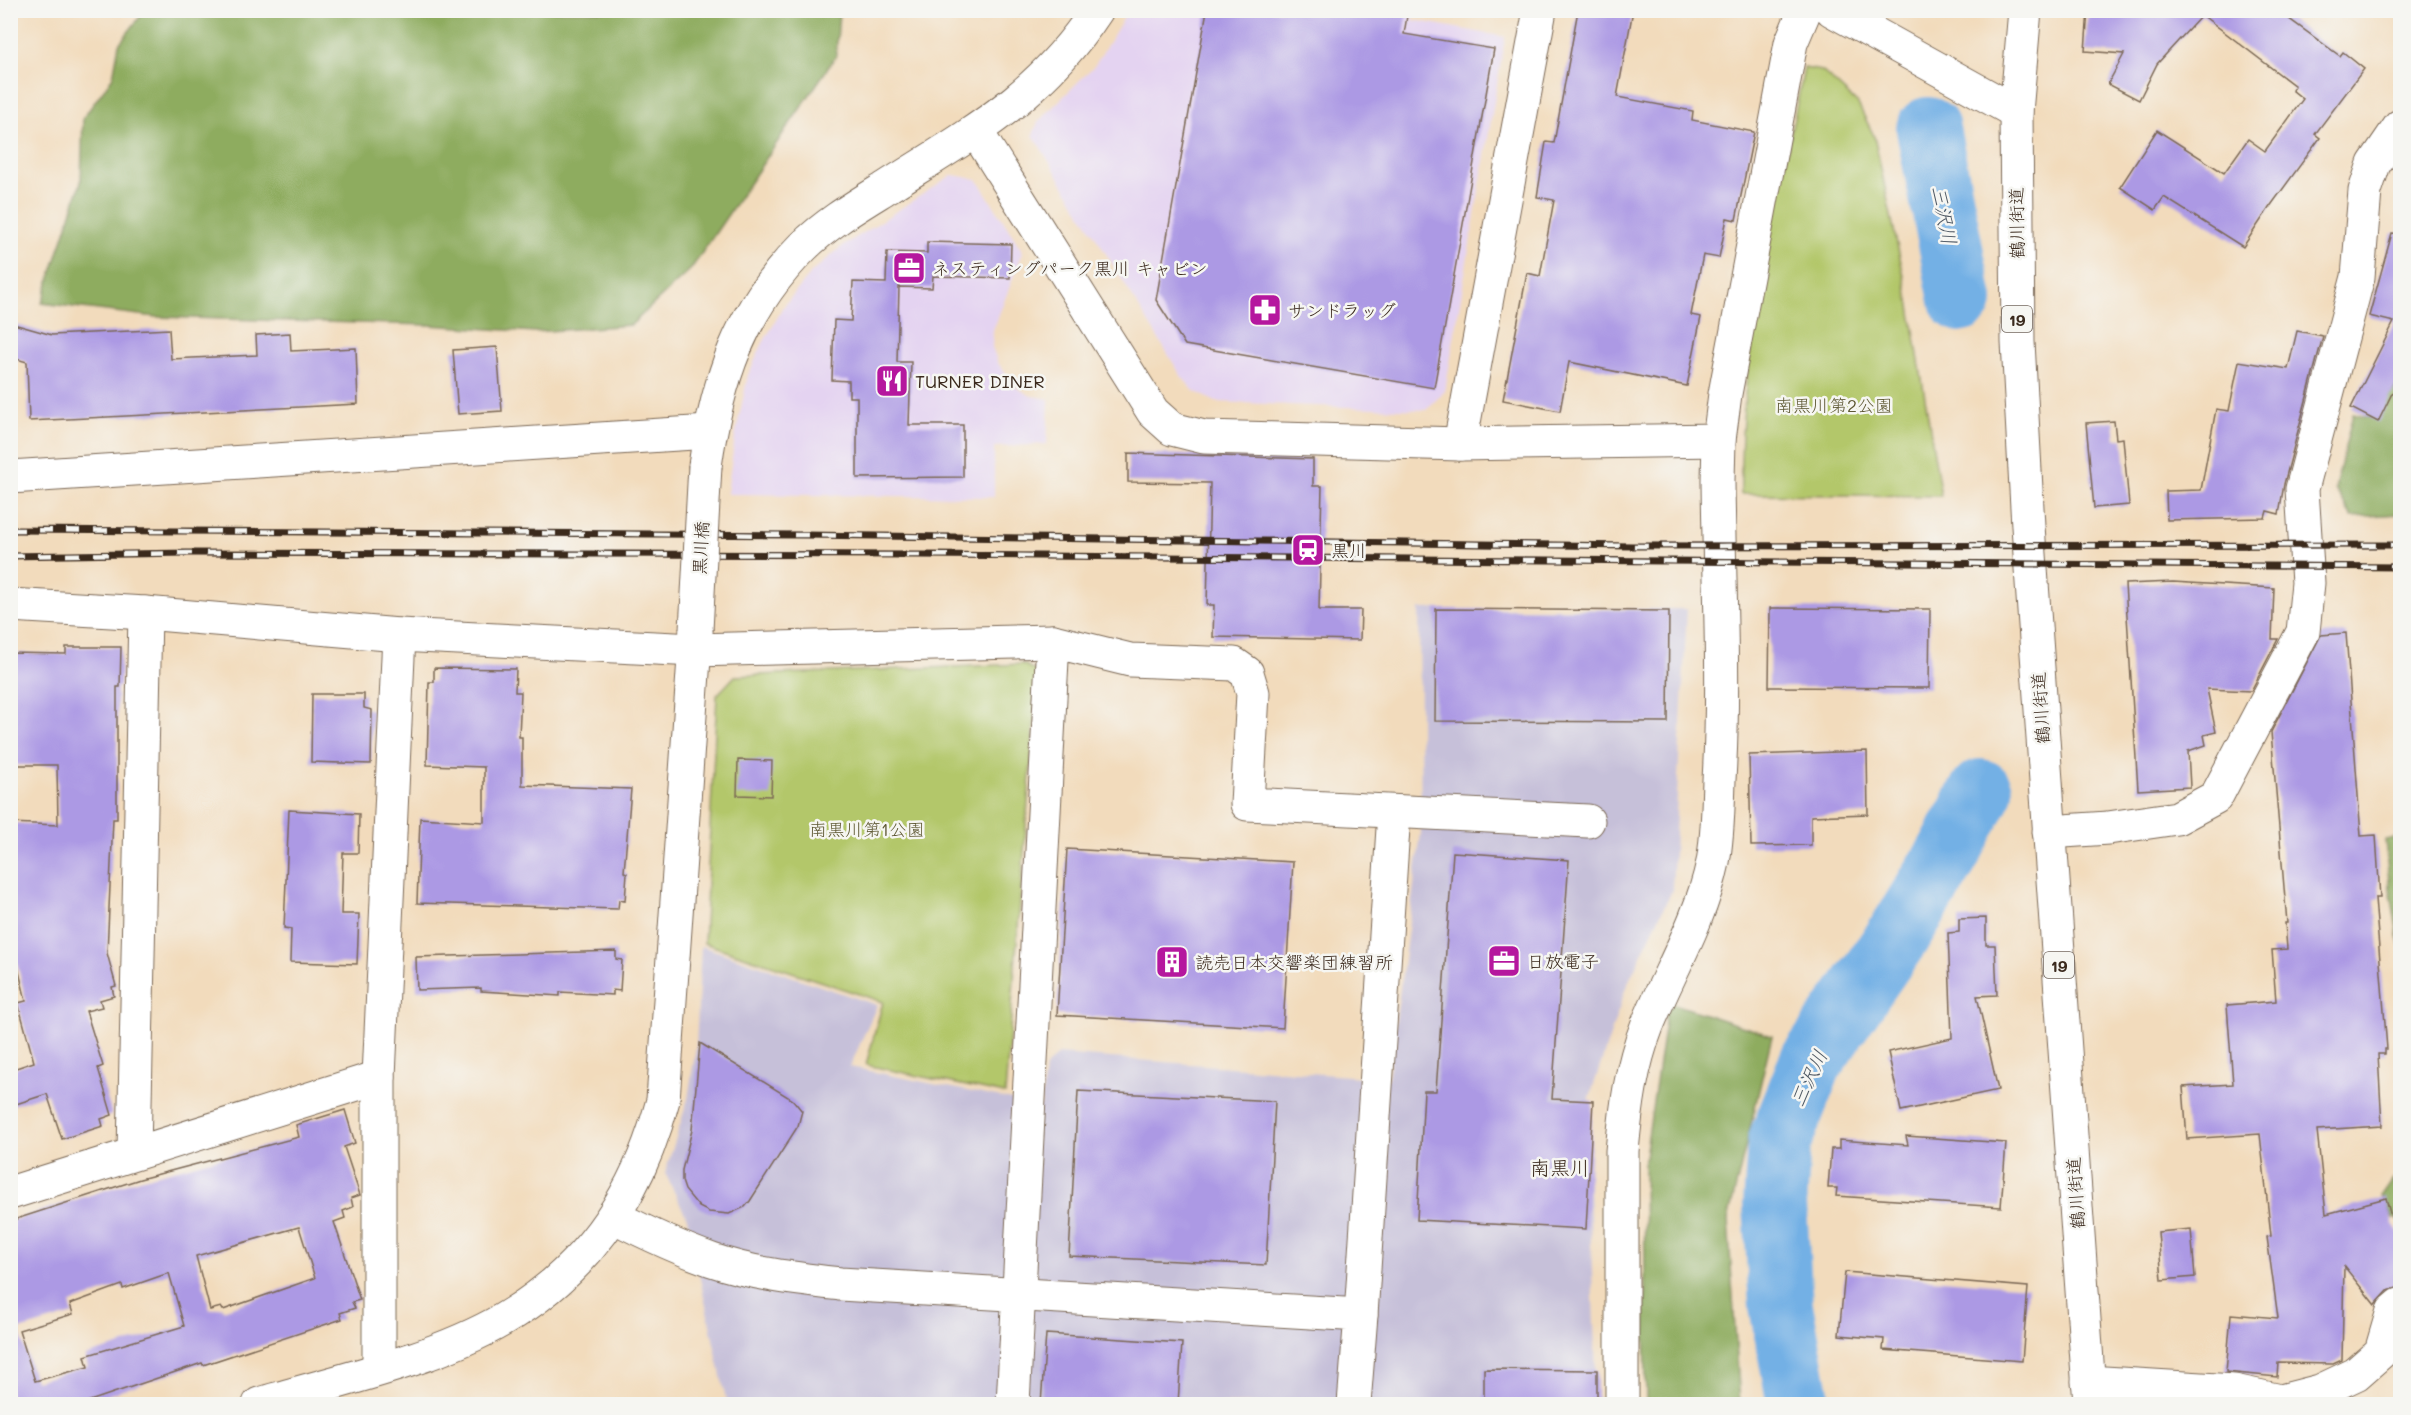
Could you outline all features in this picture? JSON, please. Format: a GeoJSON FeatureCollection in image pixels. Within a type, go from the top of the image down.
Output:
{"type":"FeatureCollection","features":[{"type":"Feature","properties":{"kind":"street","name":"黒川橋"},"geometry":{"type":"LineString","coordinates":[[259,1404],[445,1346],[504,1319],[550,1286],[588,1251],[615,1217],[652,1143],[663,1100],[705,466],[709,432],[734,345],[750,313],[803,247],[833,221],[976,131],[1044,77],[1064,56],[1097,10]]}},
{"type":"Feature","properties":{"kind":"street"},"geometry":{"type":"LineString","coordinates":[[1460,444],[1540,10]]}},
{"type":"Feature","properties":{"kind":"street"},"geometry":{"type":"LineString","coordinates":[[1622,1404],[1622,1151],[1626,1111],[1632,1071],[1643,1038],[1701,904],[1713,861],[1722,732],[1719,440],[1725,394],[1791,43],[1805,10]]}},
{"type":"Feature","properties":{"kind":"street"},"geometry":{"type":"LineString","coordinates":[[1832,10],[2016,112]]}},
{"type":"Feature","properties":{"kind":"street","name":"鶴川街道"},"geometry":{"type":"LineString","coordinates":[[2025,10],[2016,112],[2018,342],[2049,832],[2089,1393]]}},
{"type":"Feature","properties":{"kind":"street"},"geometry":{"type":"LineString","coordinates":[[2049,832],[2108,828],[2177,818],[2216,797],[2303,632],[2308,583],[2302,489],[2358,277],[2365,191],[2374,164],[2400,126]]}},
{"type":"Feature","properties":{"kind":"street"},"geometry":{"type":"LineString","coordinates":[[976,131],[1154,412],[1172,429],[1204,437],[1460,444],[1719,440]]}},
{"type":"Feature","properties":{"kind":"street"},"geometry":{"type":"LineString","coordinates":[[10,477],[709,432]]}},
{"type":"Feature","properties":{"kind":"street"},"geometry":{"type":"LineString","coordinates":[[10,605],[145,613],[399,635],[695,640],[1053,641],[1130,660],[1234,664],[1247,672],[1253,693],[1247,804],[1588,821]]}},
{"type":"Feature","properties":{"kind":"street"},"geometry":{"type":"LineString","coordinates":[[134,1153],[145,613]]}},
{"type":"Feature","properties":{"kind":"street"},"geometry":{"type":"LineString","coordinates":[[379,1368],[379,1077],[399,635]]}},
{"type":"Feature","properties":{"kind":"street"},"geometry":{"type":"LineString","coordinates":[[1013,1404],[1021,1295],[1037,921],[1053,641]]}},
{"type":"Feature","properties":{"kind":"street"},"geometry":{"type":"LineString","coordinates":[[1354,1404],[1394,813]]}},
{"type":"Feature","properties":{"kind":"street"},"geometry":{"type":"LineString","coordinates":[[10,1194],[379,1077]]}},
{"type":"Feature","properties":{"kind":"street"},"geometry":{"type":"LineString","coordinates":[[615,1217],[656,1238],[714,1260],[784,1277],[840,1284],[1360,1315]]}},
{"type":"Feature","properties":{"kind":"street"},"geometry":{"type":"LineString","coordinates":[[2089,1393],[2234,1391],[2282,1401],[2320,1391],[2356,1374],[2380,1352],[2393,1311],[2400,1305]]}},
{"type":"Feature","properties":{"kind":"shaded area"},"geometry":{"type":"Polygon","coordinates":[[[1128,11],[1415,11],[1413,20],[1505,37],[1445,391],[1426,410],[1216,402],[1194,391],[1182,377],[1033,135],[1038,122],[1095,65],[1128,11]]]}},
{"type":"Feature","properties":{"kind":"shaded area"},"geometry":{"type":"Polygon","coordinates":[[[952,175],[977,179],[1023,252],[993,330],[992,347],[998,363],[1016,387],[1031,396],[1049,399],[1047,444],[994,447],[994,497],[727,494],[735,437],[748,375],[784,306],[812,272],[840,248],[952,175]]]}},
{"type":"Feature","properties":{"kind":"shaded area"},"geometry":{"type":"Polygon","coordinates":[[[1419,609],[1687,609],[1672,890],[1626,987],[1586,1109],[1597,1404],[727,1404],[687,1218],[665,1173],[688,1099],[696,1047],[701,946],[877,1005],[850,1067],[1041,1106],[1045,1068],[1058,1054],[1388,1079],[1421,833],[1419,609]]]}},
{"type":"Feature","properties":{"kind":"green space"},"geometry":{"type":"Polygon","coordinates":[[[141,11],[839,11],[836,56],[691,269],[631,325],[535,332],[428,325],[156,317],[42,303],[81,182],[83,118],[113,77],[119,44],[143,13],[141,11]]]}},
{"type":"Feature","properties":{"kind":"green space","name":"南黒川第2公園"},"geometry":{"type":"Polygon","coordinates":[[[1804,68],[1822,71],[1858,104],[1874,136],[1909,300],[1941,496],[1741,494],[1742,440],[1752,333],[1804,68]]]}},
{"type":"Feature","properties":{"kind":"green space"},"geometry":{"type":"Polygon","coordinates":[[[2400,381],[2400,514],[2352,517],[2335,489],[2353,414],[2374,419],[2400,381]]]}},
{"type":"Feature","properties":{"kind":"green space","name":"南黒川第1公園"},"geometry":{"type":"Polygon","coordinates":[[[1024,664],[1038,673],[1005,1094],[866,1065],[883,1002],[704,943],[717,695],[735,676],[1024,664]]]}},
{"type":"Feature","properties":{"kind":"green space"},"geometry":{"type":"Polygon","coordinates":[[[2400,837],[2400,947],[2389,882],[2385,840],[2400,837]]]}},
{"type":"Feature","properties":{"kind":"green space"},"geometry":{"type":"Polygon","coordinates":[[[1668,1002],[1772,1036],[1728,1220],[1740,1404],[1646,1404],[1644,1163],[1668,1002]]]}},
{"type":"Feature","properties":{"kind":"green space"},"geometry":{"type":"Polygon","coordinates":[[[2393,1180],[2400,1181],[2400,1218],[2393,1218],[2382,1196],[2393,1180]]]}},
{"type":"Feature","properties":{"kind":"building"},"geometry":{"type":"Polygon","coordinates":[[[1207,10],[1408,10],[1404,34],[1494,49],[1434,388],[1185,345],[1156,300],[1207,10]]]}},
{"type":"Feature","properties":{"kind":"building"},"geometry":{"type":"Polygon","coordinates":[[[1578,10],[1633,10],[1617,97],[1693,111],[1692,120],[1754,132],[1736,220],[1727,218],[1719,258],[1703,255],[1691,315],[1701,317],[1687,386],[1569,362],[1560,411],[1503,400],[1527,273],[1540,276],[1554,200],[1537,197],[1546,142],[1554,143],[1578,10]]]}},
{"type":"Feature","properties":{"kind":"building"},"geometry":{"type":"Polygon","coordinates":[[[2088,10],[2277,10],[2340,56],[2343,52],[2364,69],[2315,134],[2320,138],[2243,247],[2164,197],[2155,210],[2120,187],[2157,130],[2224,173],[2248,139],[2265,151],[2303,99],[2292,90],[2295,86],[2202,15],[2157,64],[2139,100],[2108,84],[2124,54],[2085,51],[2088,10]]]}},
{"type":"Feature","properties":{"kind":"building"},"geometry":{"type":"Polygon","coordinates":[[[2392,233],[2400,234],[2400,377],[2378,422],[2351,408],[2394,322],[2369,316],[2392,233]]]}},
{"type":"Feature","properties":{"kind":"building"},"geometry":{"type":"Polygon","coordinates":[[[927,242],[1011,244],[1010,278],[933,276],[932,288],[899,287],[897,362],[911,362],[909,425],[963,425],[963,477],[857,478],[857,397],[849,397],[849,381],[832,380],[834,320],[851,321],[853,282],[886,283],[887,252],[927,253],[927,242]]]}},
{"type":"Feature","properties":{"kind":"building"},"geometry":{"type":"Polygon","coordinates":[[[10,323],[52,335],[169,329],[171,359],[257,355],[256,335],[290,333],[291,351],[356,348],[358,404],[29,421],[27,362],[10,357],[10,323]]]}},
{"type":"Feature","properties":{"kind":"building"},"geometry":{"type":"Polygon","coordinates":[[[2297,331],[2323,336],[2284,484],[2279,514],[2267,511],[2265,518],[2167,520],[2166,491],[2201,490],[2216,409],[2229,411],[2239,361],[2288,369],[2297,331]]]}},
{"type":"Feature","properties":{"kind":"building"},"geometry":{"type":"Polygon","coordinates":[[[497,347],[502,411],[458,414],[453,350],[497,347]]]}},
{"type":"Feature","properties":{"kind":"building"},"geometry":{"type":"Polygon","coordinates":[[[2114,421],[2116,439],[2123,438],[2129,505],[2094,508],[2086,423],[2114,421]]]}},
{"type":"Feature","properties":{"kind":"building"},"geometry":{"type":"Polygon","coordinates":[[[1128,453],[1313,459],[1313,486],[1322,486],[1319,610],[1361,610],[1360,640],[1213,637],[1214,605],[1207,605],[1210,483],[1128,482],[1128,453]]]}},
{"type":"Feature","properties":{"kind":"building"},"geometry":{"type":"Polygon","coordinates":[[[2173,582],[2274,588],[2272,639],[2278,639],[2251,691],[2207,689],[2216,732],[2204,735],[2206,745],[2188,751],[2190,787],[2138,790],[2125,584],[2173,582]]]}},
{"type":"Feature","properties":{"kind":"building"},"geometry":{"type":"Polygon","coordinates":[[[1770,608],[1930,609],[1929,688],[1769,687],[1770,608]]]}},
{"type":"Feature","properties":{"kind":"building"},"geometry":{"type":"Polygon","coordinates":[[[1436,609],[1669,611],[1668,722],[1435,721],[1436,609]]]}},
{"type":"Feature","properties":{"kind":"building"},"geometry":{"type":"Polygon","coordinates":[[[2346,633],[2361,836],[2376,835],[2380,898],[2375,898],[2387,1049],[2385,1049],[2385,1054],[2378,1054],[2382,1126],[2317,1130],[2326,1214],[2386,1198],[2393,1224],[2400,1234],[2400,1287],[2388,1291],[2375,1305],[2344,1266],[2342,1360],[2333,1364],[2278,1363],[2277,1377],[2226,1372],[2231,1314],[2278,1318],[2267,1237],[2271,1236],[2260,1134],[2187,1139],[2183,1087],[2233,1084],[2227,1005],[2276,1001],[2272,950],[2287,949],[2285,923],[2287,923],[2271,732],[2321,635],[2346,633]]]}},
{"type":"Feature","properties":{"kind":"building"},"geometry":{"type":"Polygon","coordinates":[[[66,647],[121,647],[120,687],[117,687],[117,819],[113,819],[107,953],[116,986],[112,987],[114,996],[100,1000],[102,1007],[86,1011],[103,1066],[98,1068],[112,1115],[101,1119],[103,1126],[62,1139],[47,1094],[10,1106],[10,1070],[34,1062],[18,1003],[26,1001],[10,934],[10,823],[58,825],[57,765],[14,765],[10,653],[66,654],[66,647]]]}},
{"type":"Feature","properties":{"kind":"building"},"geometry":{"type":"Polygon","coordinates":[[[434,668],[516,669],[515,692],[521,692],[519,737],[522,737],[522,785],[631,789],[624,872],[627,873],[625,901],[619,900],[618,909],[417,903],[420,818],[484,822],[484,767],[427,765],[429,682],[434,682],[434,668]]]}},
{"type":"Feature","properties":{"kind":"building"},"geometry":{"type":"Polygon","coordinates":[[[312,694],[364,694],[364,708],[372,710],[371,764],[311,762],[312,694]]]}},
{"type":"Feature","properties":{"kind":"building"},"geometry":{"type":"Polygon","coordinates":[[[1867,751],[1868,814],[1811,816],[1811,845],[1751,846],[1749,755],[1867,751]]]}},
{"type":"Feature","properties":{"kind":"building"},"geometry":{"type":"Polygon","coordinates":[[[738,760],[772,761],[771,796],[737,795],[738,760]]]}},
{"type":"Feature","properties":{"kind":"building"},"geometry":{"type":"Polygon","coordinates":[[[289,810],[359,814],[358,853],[343,853],[341,914],[359,914],[357,964],[290,962],[291,929],[284,928],[289,810]]]}},
{"type":"Feature","properties":{"kind":"building"},"geometry":{"type":"Polygon","coordinates":[[[1067,849],[1293,862],[1283,1028],[1057,1015],[1067,849]]]}},
{"type":"Feature","properties":{"kind":"building"},"geometry":{"type":"Polygon","coordinates":[[[1453,852],[1569,860],[1552,1099],[1593,1101],[1586,1229],[1417,1220],[1424,1091],[1436,1091],[1453,852]]]}},
{"type":"Feature","properties":{"kind":"building"},"geometry":{"type":"Polygon","coordinates":[[[1986,918],[1986,945],[1995,945],[1997,995],[1977,996],[1998,1090],[1901,1111],[1888,1052],[1952,1038],[1948,933],[1959,932],[1959,919],[1986,918]]]}},
{"type":"Feature","properties":{"kind":"building"},"geometry":{"type":"Polygon","coordinates":[[[616,951],[616,959],[622,960],[620,991],[613,990],[613,995],[560,992],[560,996],[481,991],[481,988],[417,990],[416,957],[616,951]]]}},
{"type":"Feature","properties":{"kind":"building"},"geometry":{"type":"Polygon","coordinates":[[[700,1043],[793,1100],[802,1111],[798,1126],[750,1201],[745,1207],[729,1214],[709,1212],[699,1207],[685,1190],[682,1181],[682,1170],[692,1130],[700,1043]]]}},
{"type":"Feature","properties":{"kind":"building"},"geometry":{"type":"Polygon","coordinates":[[[1078,1091],[1275,1101],[1266,1265],[1069,1256],[1078,1091]]]}},
{"type":"Feature","properties":{"kind":"building"},"geometry":{"type":"Polygon","coordinates":[[[345,1110],[355,1143],[344,1147],[360,1195],[351,1198],[353,1207],[343,1211],[345,1218],[334,1222],[360,1300],[352,1302],[355,1308],[340,1313],[342,1319],[81,1404],[10,1404],[10,1221],[140,1179],[299,1137],[296,1125],[345,1110]],[[299,1227],[196,1256],[210,1310],[221,1307],[223,1310],[315,1278],[299,1227]],[[169,1273],[123,1289],[122,1285],[70,1304],[73,1314],[19,1330],[35,1381],[88,1367],[85,1356],[184,1326],[169,1273]]]}},
{"type":"Feature","properties":{"kind":"building"},"geometry":{"type":"Polygon","coordinates":[[[1906,1136],[2006,1143],[2001,1207],[1836,1196],[1837,1188],[1828,1188],[1831,1149],[1839,1149],[1839,1140],[1908,1145],[1906,1136]]]}},
{"type":"Feature","properties":{"kind":"building"},"geometry":{"type":"Polygon","coordinates":[[[2191,1229],[2195,1277],[2162,1280],[2158,1232],[2191,1229]]]}},
{"type":"Feature","properties":{"kind":"building"},"geometry":{"type":"Polygon","coordinates":[[[1845,1272],[2028,1287],[2022,1361],[1883,1350],[1884,1339],[1839,1335],[1845,1272]]]}},
{"type":"Feature","properties":{"kind":"building"},"geometry":{"type":"Polygon","coordinates":[[[1046,1334],[1182,1343],[1178,1404],[1041,1404],[1046,1334]]]}},
{"type":"Feature","properties":{"kind":"building"},"geometry":{"type":"Polygon","coordinates":[[[1484,1369],[1597,1370],[1597,1404],[1484,1404],[1484,1369]]]}},
{"type":"Feature","properties":{"kind":"waterway","name":"三沢川"},"geometry":{"type":"LineString","coordinates":[[1928,129],[1961,300]]}},
{"type":"Feature","properties":{"kind":"waterway","name":"三沢川"},"geometry":{"type":"LineString","coordinates":[[1799,1404],[1781,1306],[1775,1205],[1779,1143],[1811,1062],[1898,936],[1948,854],[1981,791]]}},
{"type":"Feature","properties":{"kind":"railway"},"geometry":{"type":"LineString","coordinates":[[10,530],[805,535],[1633,546],[2400,545]]}},
{"type":"Feature","properties":{"kind":"railway"},"geometry":{"type":"LineString","coordinates":[[10,556],[187,553],[918,555],[2400,567]]}},
{"type":"Feature","properties":{"kind":"place","name":"ネスティングパーク黒川 キャビン"},"geometry":{"type":"Point","coordinates":[909,268]}},
{"type":"Feature","properties":{"kind":"place","name":"サンドラッグ"},"geometry":{"type":"Point","coordinates":[1265,310]}},
{"type":"Feature","properties":{"kind":"place","name":"TURNER DINER"},"geometry":{"type":"Point","coordinates":[892,381]}},
{"type":"Feature","properties":{"kind":"place","name":"黒川"},"geometry":{"type":"Point","coordinates":[1308,550]}},
{"type":"Feature","properties":{"kind":"place","name":"日放電子"},"geometry":{"type":"Point","coordinates":[1504,961]}},
{"type":"Feature","properties":{"kind":"place","name":"読売日本交響楽団練習所"},"geometry":{"type":"Point","coordinates":[1172,962]}},
{"type":"Feature","properties":{"kind":"district","name":"南黒川"},"geometry":{"type":"Point","coordinates":[1560,1167]}}]}
